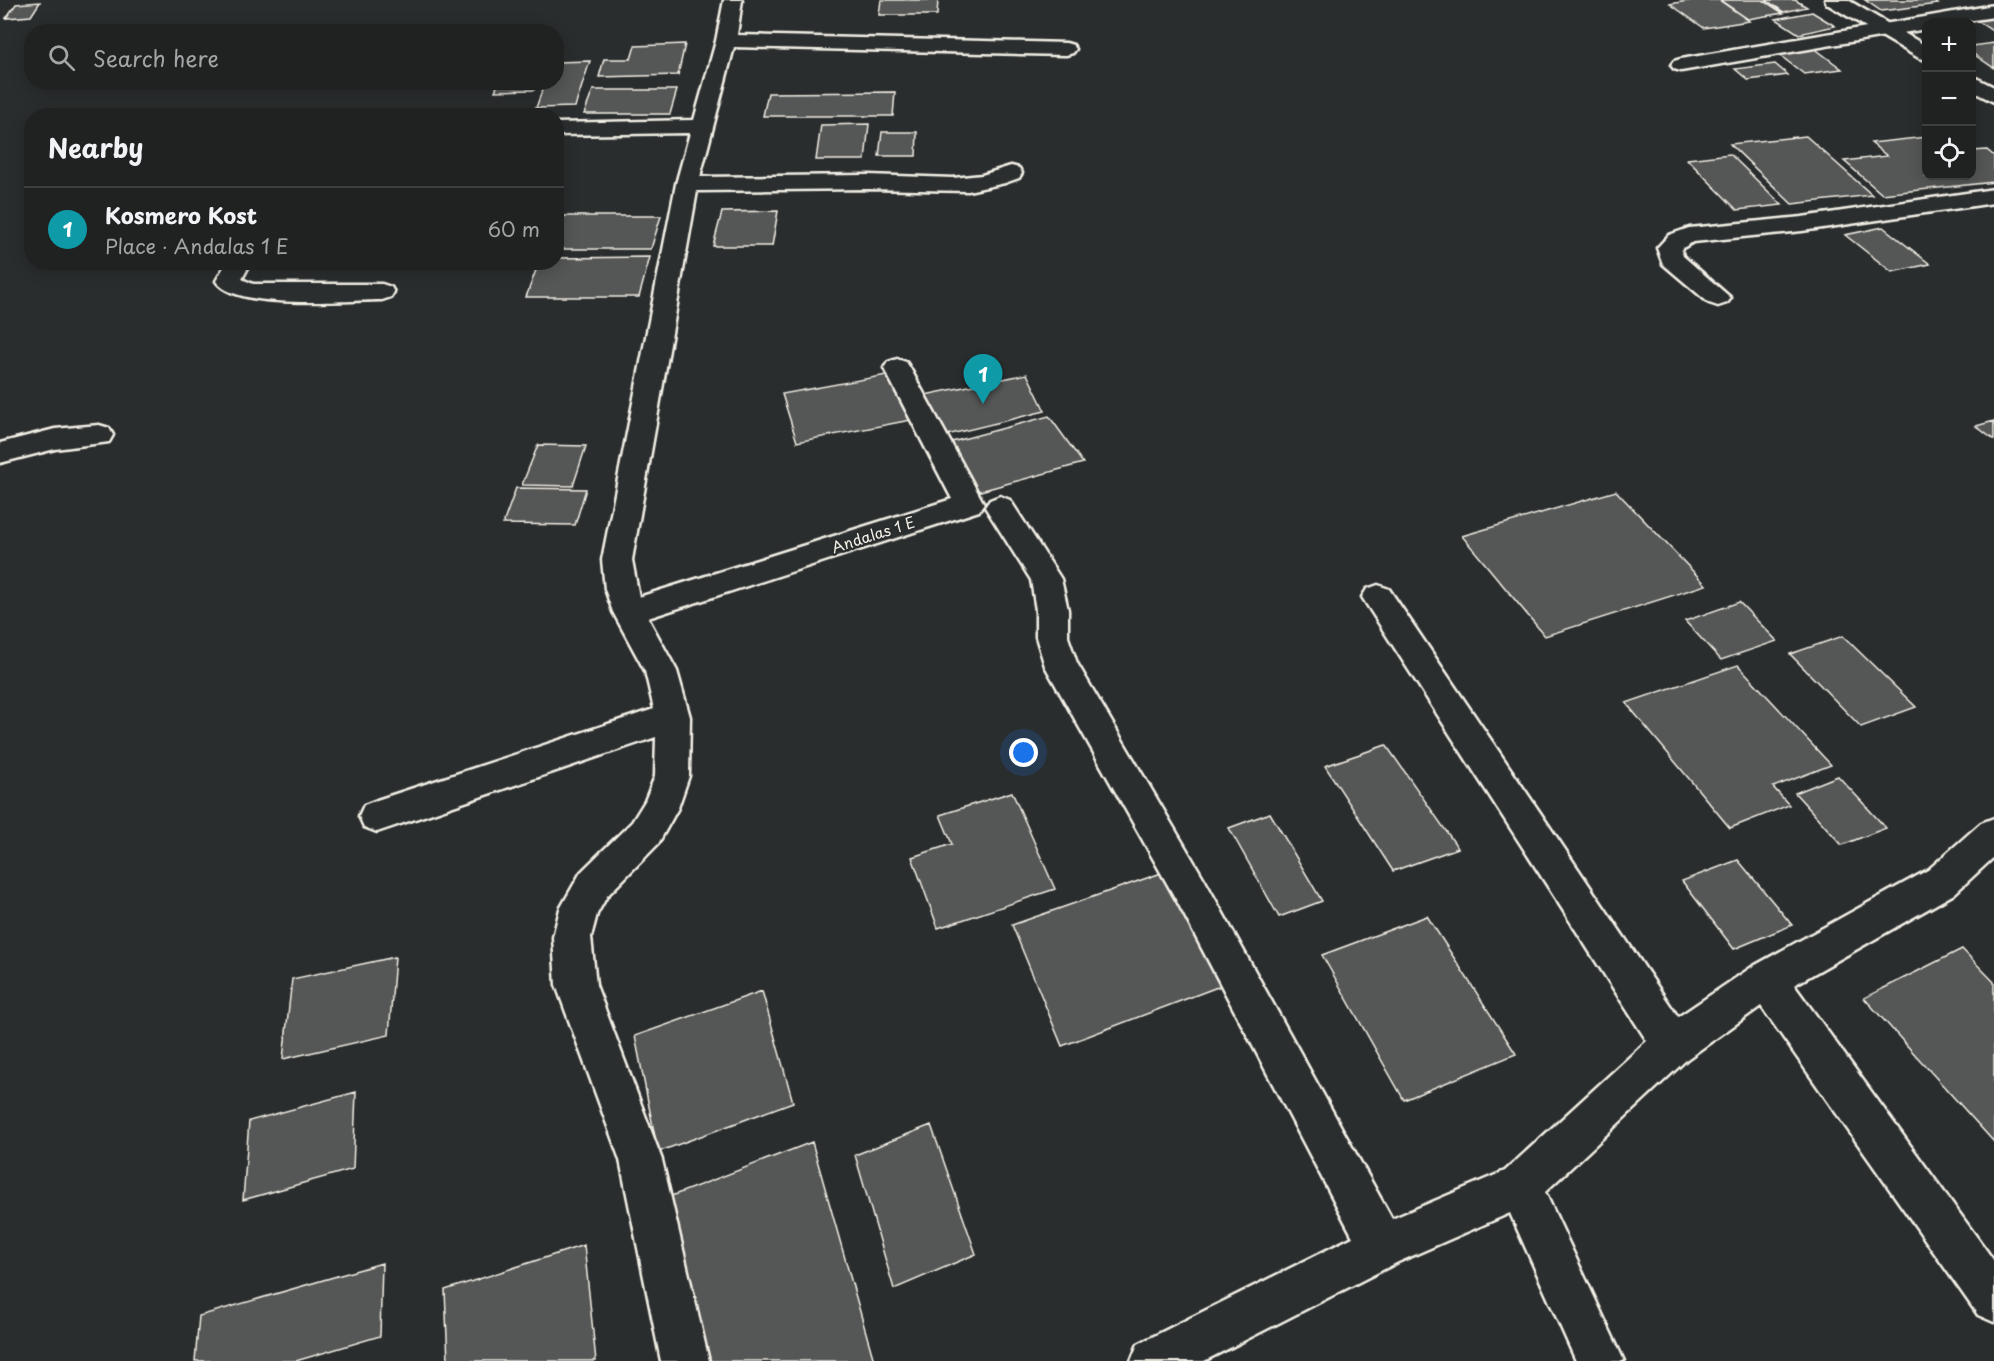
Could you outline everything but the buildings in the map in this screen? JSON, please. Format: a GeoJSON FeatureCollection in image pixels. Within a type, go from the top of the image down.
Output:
{"type":"FeatureCollection","features":[{"type":"Feature","properties":{"kind":"street"},"geometry":{"type":"LineString","coordinates":[[685,1361],[641,1160],[576,985],[572,937],[579,909],[594,884],[645,833],[660,808],[672,776],[674,717],[661,671],[629,612],[621,589],[617,560],[687,184],[726,41],[733,0]]}},
{"type":"Feature","properties":{"kind":"street"},"geometry":{"type":"LineString","coordinates":[[1834,0],[1922,51]]}},
{"type":"Feature","properties":{"kind":"street"},"geometry":{"type":"LineString","coordinates":[[1956,18],[1994,11]]}},
{"type":"Feature","properties":{"kind":"street"},"geometry":{"type":"LineString","coordinates":[[1681,65],[1922,24]]}},
{"type":"Feature","properties":{"kind":"street"},"geometry":{"type":"LineString","coordinates":[[726,41],[1066,49]]}},
{"type":"Feature","properties":{"kind":"street"},"geometry":{"type":"LineString","coordinates":[[1976,85],[1994,96]]}},
{"type":"Feature","properties":{"kind":"street"},"geometry":{"type":"LineString","coordinates":[[564,129],[703,126]]}},
{"type":"Feature","properties":{"kind":"street"},"geometry":{"type":"LineString","coordinates":[[687,184],[894,182],[975,184],[996,180],[1011,173]]}},
{"type":"Feature","properties":{"kind":"street"},"geometry":{"type":"LineString","coordinates":[[1718,298],[1672,259],[1669,248],[1677,240],[1689,235],[1802,224],[1994,196]]}},
{"type":"Feature","properties":{"kind":"street"},"geometry":{"type":"LineString","coordinates":[[234,270],[228,281],[235,286],[263,293],[382,292]]}},
{"type":"Feature","properties":{"kind":"street","name":"Andalas 1 E"},"geometry":{"type":"LineString","coordinates":[[629,612],[969,504],[897,368]]}},
{"type":"Feature","properties":{"kind":"street"},"geometry":{"type":"LineString","coordinates":[[0,453],[55,439],[99,435]]}},
{"type":"Feature","properties":{"kind":"street"},"geometry":{"type":"LineString","coordinates":[[1000,507],[1047,579],[1052,610],[1052,637],[1061,666],[1191,891],[1382,1246]]}},
{"type":"Feature","properties":{"kind":"street"},"geometry":{"type":"LineString","coordinates":[[1378,597],[1673,1045]]}},
{"type":"Feature","properties":{"kind":"street"},"geometry":{"type":"LineString","coordinates":[[377,816],[674,717]]}},
{"type":"Feature","properties":{"kind":"street"},"geometry":{"type":"LineString","coordinates":[[1155,1361],[1382,1246],[1520,1186],[1673,1045],[1766,980],[1941,882],[1994,834]]}},
{"type":"Feature","properties":{"kind":"street"},"geometry":{"type":"LineString","coordinates":[[1766,980],[1994,1299]]}},
{"type":"Feature","properties":{"kind":"street"},"geometry":{"type":"LineString","coordinates":[[1520,1186],[1600,1361]]}},
{"type":"Feature","properties":{"kind":"place","name":"Kosmero Kost"},"geometry":{"type":"Point","coordinates":[983,404]}}]}
